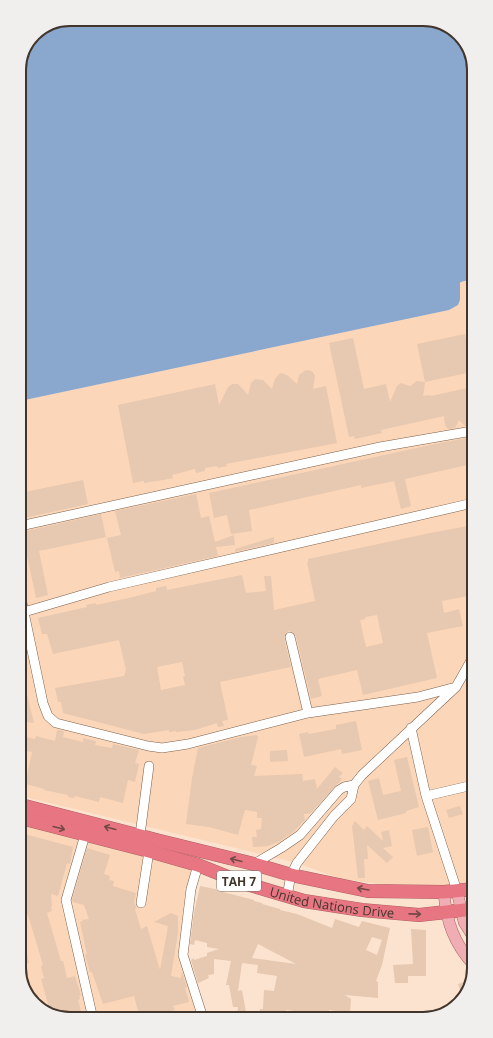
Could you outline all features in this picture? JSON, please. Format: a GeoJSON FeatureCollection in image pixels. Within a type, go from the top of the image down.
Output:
{"type":"FeatureCollection","features":[{"type":"Feature","properties":{"kind":"highway","name":"United Nations Drive"},"geometry":{"type":"LineString","coordinates":[[26,806],[254,864],[290,875],[368,891],[457,891]]}},
{"type":"Feature","properties":{"kind":"highway","name":"United Nations Drive"},"geometry":{"type":"LineString","coordinates":[[26,819],[198,865],[240,882],[304,901],[362,910],[419,914],[467,910]]}},
{"type":"Feature","properties":{"kind":"highway","name":"TAH 7"},"geometry":{"type":"LineString","coordinates":[[457,891],[467,890]]}},
{"type":"Feature","properties":{"kind":"main road"},"geometry":{"type":"LineString","coordinates":[[457,891],[467,908]]}},
{"type":"Feature","properties":{"kind":"main road"},"geometry":{"type":"LineString","coordinates":[[444,892],[445,912],[453,935],[467,957]]}},
{"type":"Feature","properties":{"kind":"main road"},"geometry":{"type":"LineString","coordinates":[[467,913],[464,922],[467,927]]}},
{"type":"Feature","properties":{"kind":"street"},"geometry":{"type":"LineString","coordinates":[[26,525],[380,447],[467,432]]}},
{"type":"Feature","properties":{"kind":"street"},"geometry":{"type":"LineString","coordinates":[[26,611],[109,587],[467,504]]}},
{"type":"Feature","properties":{"kind":"street"},"geometry":{"type":"LineString","coordinates":[[26,622],[43,703],[48,716],[56,723],[148,746],[162,748],[205,740],[308,713],[418,697],[456,687]]}},
{"type":"Feature","properties":{"kind":"street"},"geometry":{"type":"LineString","coordinates":[[290,637],[308,713]]}},
{"type":"Feature","properties":{"kind":"street"},"geometry":{"type":"LineString","coordinates":[[287,896],[290,875],[296,863],[334,816],[351,799],[354,785],[362,775],[410,728],[456,687],[467,668]]}},
{"type":"Feature","properties":{"kind":"street"},"geometry":{"type":"LineString","coordinates":[[410,728],[426,796],[457,891]]}},
{"type":"Feature","properties":{"kind":"street"},"geometry":{"type":"LineString","coordinates":[[140,835],[149,766]]}},
{"type":"Feature","properties":{"kind":"street"},"geometry":{"type":"LineString","coordinates":[[254,864],[300,835],[338,790],[354,785]]}},
{"type":"Feature","properties":{"kind":"street"},"geometry":{"type":"LineString","coordinates":[[426,796],[467,786]]}},
{"type":"Feature","properties":{"kind":"street"},"geometry":{"type":"LineString","coordinates":[[85,835],[66,900],[91,1012]]}},
{"type":"Feature","properties":{"kind":"street"},"geometry":{"type":"LineString","coordinates":[[141,903],[149,851]]}},
{"type":"Feature","properties":{"kind":"street"},"geometry":{"type":"LineString","coordinates":[[198,865],[191,888],[182,955],[201,1012]]}},
{"type":"Feature","properties":{"kind":"street"},"geometry":{"type":"LineString","coordinates":[[444,892],[452,875]]}},
{"type":"Feature","properties":{"kind":"shaded area"},"geometry":{"type":"Polygon","coordinates":[[[467,280],[467,882],[449,890],[378,884],[338,878],[297,863],[26,797],[26,400],[449,310],[458,305],[460,300],[461,282],[467,280]]]}},
{"type":"Feature","properties":{"kind":"shaded area"},"geometry":{"type":"Polygon","coordinates":[[[26,825],[94,844],[191,867],[184,968],[196,1012],[67,1012],[53,1009],[43,1003],[33,992],[26,974],[26,825]]]}},
{"type":"Feature","properties":{"kind":"water"},"geometry":{"type":"Polygon","coordinates":[[[70,26],[426,26],[440,29],[450,35],[458,43],[465,56],[467,70],[467,280],[460,283],[460,300],[458,305],[449,310],[26,400],[26,67],[29,53],[33,46],[46,33],[53,29],[70,26]]]}},
{"type":"Feature","properties":{"kind":"building"},"geometry":{"type":"Polygon","coordinates":[[[465,334],[467,345],[467,373],[425,382],[417,344],[465,334]]]}},
{"type":"Feature","properties":{"kind":"building"},"geometry":{"type":"Polygon","coordinates":[[[353,338],[364,389],[386,384],[390,402],[397,386],[401,383],[410,386],[417,381],[425,382],[423,396],[431,396],[467,388],[467,426],[465,426],[459,420],[455,428],[448,429],[445,425],[444,416],[381,430],[382,433],[355,439],[354,436],[349,437],[329,343],[353,338]]]}},
{"type":"Feature","properties":{"kind":"building"},"geometry":{"type":"Polygon","coordinates":[[[306,370],[312,371],[315,376],[313,389],[326,386],[337,443],[226,464],[227,466],[218,468],[217,466],[205,468],[205,471],[196,473],[195,469],[172,475],[173,478],[163,480],[133,483],[118,405],[215,384],[219,405],[228,387],[232,384],[238,384],[248,395],[251,383],[255,379],[263,380],[272,389],[275,379],[279,374],[281,373],[287,375],[297,384],[299,375],[306,370]]]}},
{"type":"Feature","properties":{"kind":"building"},"geometry":{"type":"Polygon","coordinates":[[[467,438],[467,465],[405,479],[411,506],[401,509],[394,481],[361,488],[361,485],[249,510],[252,531],[231,534],[227,515],[214,518],[209,493],[467,438]]]}},
{"type":"Feature","properties":{"kind":"building"},"geometry":{"type":"Polygon","coordinates":[[[83,480],[88,504],[26,518],[26,492],[83,480]]]}},
{"type":"Feature","properties":{"kind":"building"},"geometry":{"type":"Polygon","coordinates":[[[196,494],[201,518],[209,516],[215,542],[234,535],[235,545],[216,547],[218,556],[120,578],[119,571],[115,572],[107,538],[121,535],[115,511],[196,494]]]}},
{"type":"Feature","properties":{"kind":"building"},"geometry":{"type":"Polygon","coordinates":[[[101,514],[106,537],[39,551],[48,595],[36,598],[26,551],[26,531],[101,514]]]}},
{"type":"Feature","properties":{"kind":"building"},"geometry":{"type":"Polygon","coordinates":[[[467,526],[467,596],[442,601],[444,613],[459,609],[463,626],[427,633],[437,678],[363,695],[357,670],[318,679],[322,696],[311,699],[296,636],[294,633],[289,631],[286,633],[284,638],[291,667],[220,682],[228,720],[222,721],[224,726],[218,727],[217,723],[195,730],[169,732],[169,730],[144,734],[63,713],[61,702],[58,702],[55,688],[124,676],[126,670],[119,640],[53,654],[47,634],[42,634],[38,618],[87,607],[86,605],[96,603],[96,605],[133,597],[156,591],[156,588],[166,586],[167,590],[242,575],[246,593],[266,591],[264,576],[271,576],[274,610],[315,601],[307,562],[308,559],[467,526]],[[377,615],[365,617],[365,619],[360,620],[366,647],[383,643],[377,615]],[[182,662],[157,667],[161,690],[185,685],[183,677],[185,676],[182,662]]]}},
{"type":"Feature","properties":{"kind":"building"},"geometry":{"type":"Polygon","coordinates":[[[274,537],[274,543],[235,552],[235,549],[274,537]]]}},
{"type":"Feature","properties":{"kind":"building"},"geometry":{"type":"Polygon","coordinates":[[[26,690],[34,723],[26,722],[26,690]]]}},
{"type":"Feature","properties":{"kind":"building"},"geometry":{"type":"Polygon","coordinates":[[[356,721],[362,750],[342,754],[341,749],[304,757],[299,734],[308,732],[309,734],[336,729],[336,725],[356,721]]]}},
{"type":"Feature","properties":{"kind":"building"},"geometry":{"type":"Polygon","coordinates":[[[57,730],[64,731],[63,737],[83,742],[83,738],[96,741],[95,745],[112,748],[113,744],[139,750],[135,763],[139,764],[135,782],[128,780],[123,803],[100,797],[99,802],[75,796],[74,798],[68,797],[68,795],[26,784],[32,752],[26,751],[26,737],[35,739],[36,736],[55,741],[57,730]]]}},
{"type":"Feature","properties":{"kind":"building"},"geometry":{"type":"Polygon","coordinates":[[[257,735],[258,737],[251,765],[257,766],[254,776],[302,774],[303,781],[315,779],[317,789],[335,767],[343,773],[339,777],[342,779],[311,813],[304,814],[305,820],[293,832],[280,841],[268,846],[253,847],[252,837],[257,837],[256,830],[261,829],[262,818],[257,818],[257,812],[245,810],[238,835],[209,827],[186,824],[192,778],[198,748],[241,737],[257,735]]]}},
{"type":"Feature","properties":{"kind":"building"},"geometry":{"type":"Polygon","coordinates":[[[287,750],[288,761],[270,762],[270,751],[287,750]]]}},
{"type":"Feature","properties":{"kind":"building"},"geometry":{"type":"Polygon","coordinates":[[[407,757],[419,807],[406,811],[406,813],[378,820],[368,781],[379,778],[383,795],[401,791],[394,760],[407,757]]]}},
{"type":"Feature","properties":{"kind":"building"},"geometry":{"type":"Polygon","coordinates":[[[460,806],[463,814],[449,818],[446,810],[460,806]]]}},
{"type":"Feature","properties":{"kind":"building"},"geometry":{"type":"Polygon","coordinates":[[[355,821],[364,830],[367,826],[383,841],[381,832],[389,830],[392,846],[383,848],[393,857],[387,863],[367,845],[368,859],[364,859],[365,878],[358,878],[352,826],[355,821]]]}},
{"type":"Feature","properties":{"kind":"building"},"geometry":{"type":"Polygon","coordinates":[[[428,827],[433,852],[417,856],[412,830],[428,827]]]}},
{"type":"Feature","properties":{"kind":"building"},"geometry":{"type":"Polygon","coordinates":[[[26,834],[73,847],[70,864],[67,863],[58,896],[51,894],[52,911],[47,913],[67,978],[75,976],[81,995],[79,996],[80,999],[78,1000],[81,1012],[67,1012],[49,1007],[41,979],[44,978],[41,966],[43,965],[28,915],[26,915],[26,834]]]}},
{"type":"Feature","properties":{"kind":"building"},"geometry":{"type":"Polygon","coordinates":[[[87,848],[110,855],[104,874],[110,876],[109,880],[114,881],[113,886],[136,893],[134,902],[137,908],[135,909],[141,929],[147,926],[160,970],[168,926],[154,922],[171,913],[178,916],[178,933],[171,976],[181,978],[182,972],[187,987],[185,988],[189,1002],[173,1006],[175,1010],[166,1012],[138,1012],[134,996],[103,1004],[85,955],[87,954],[80,922],[83,921],[82,920],[89,919],[84,905],[73,902],[72,900],[87,848]]]}},
{"type":"Feature","properties":{"kind":"building"},"geometry":{"type":"Polygon","coordinates":[[[200,886],[254,900],[280,910],[297,914],[332,928],[335,919],[359,927],[362,921],[390,928],[382,965],[376,981],[378,982],[378,998],[345,995],[351,999],[350,1012],[329,1010],[329,1012],[303,1012],[286,1010],[286,1012],[260,1012],[260,1009],[263,1009],[264,990],[274,991],[277,976],[257,973],[258,965],[242,963],[238,991],[242,990],[246,1012],[238,1012],[238,1007],[233,1007],[229,985],[226,985],[231,961],[214,959],[214,974],[208,975],[209,978],[198,983],[191,960],[194,958],[194,960],[207,956],[207,953],[219,949],[207,947],[207,943],[195,940],[194,945],[190,944],[194,913],[200,886]],[[372,937],[366,950],[377,955],[382,940],[372,937]],[[258,944],[252,958],[296,964],[258,944]]]}},
{"type":"Feature","properties":{"kind":"building"},"geometry":{"type":"Polygon","coordinates":[[[411,929],[426,930],[426,976],[408,976],[408,983],[395,983],[393,965],[413,964],[411,929]]]}},
{"type":"Feature","properties":{"kind":"building"},"geometry":{"type":"Polygon","coordinates":[[[26,950],[29,963],[26,963],[26,950]]]}},
{"type":"Feature","properties":{"kind":"building"},"geometry":{"type":"Polygon","coordinates":[[[465,982],[460,991],[458,984],[465,982]]]}}]}
